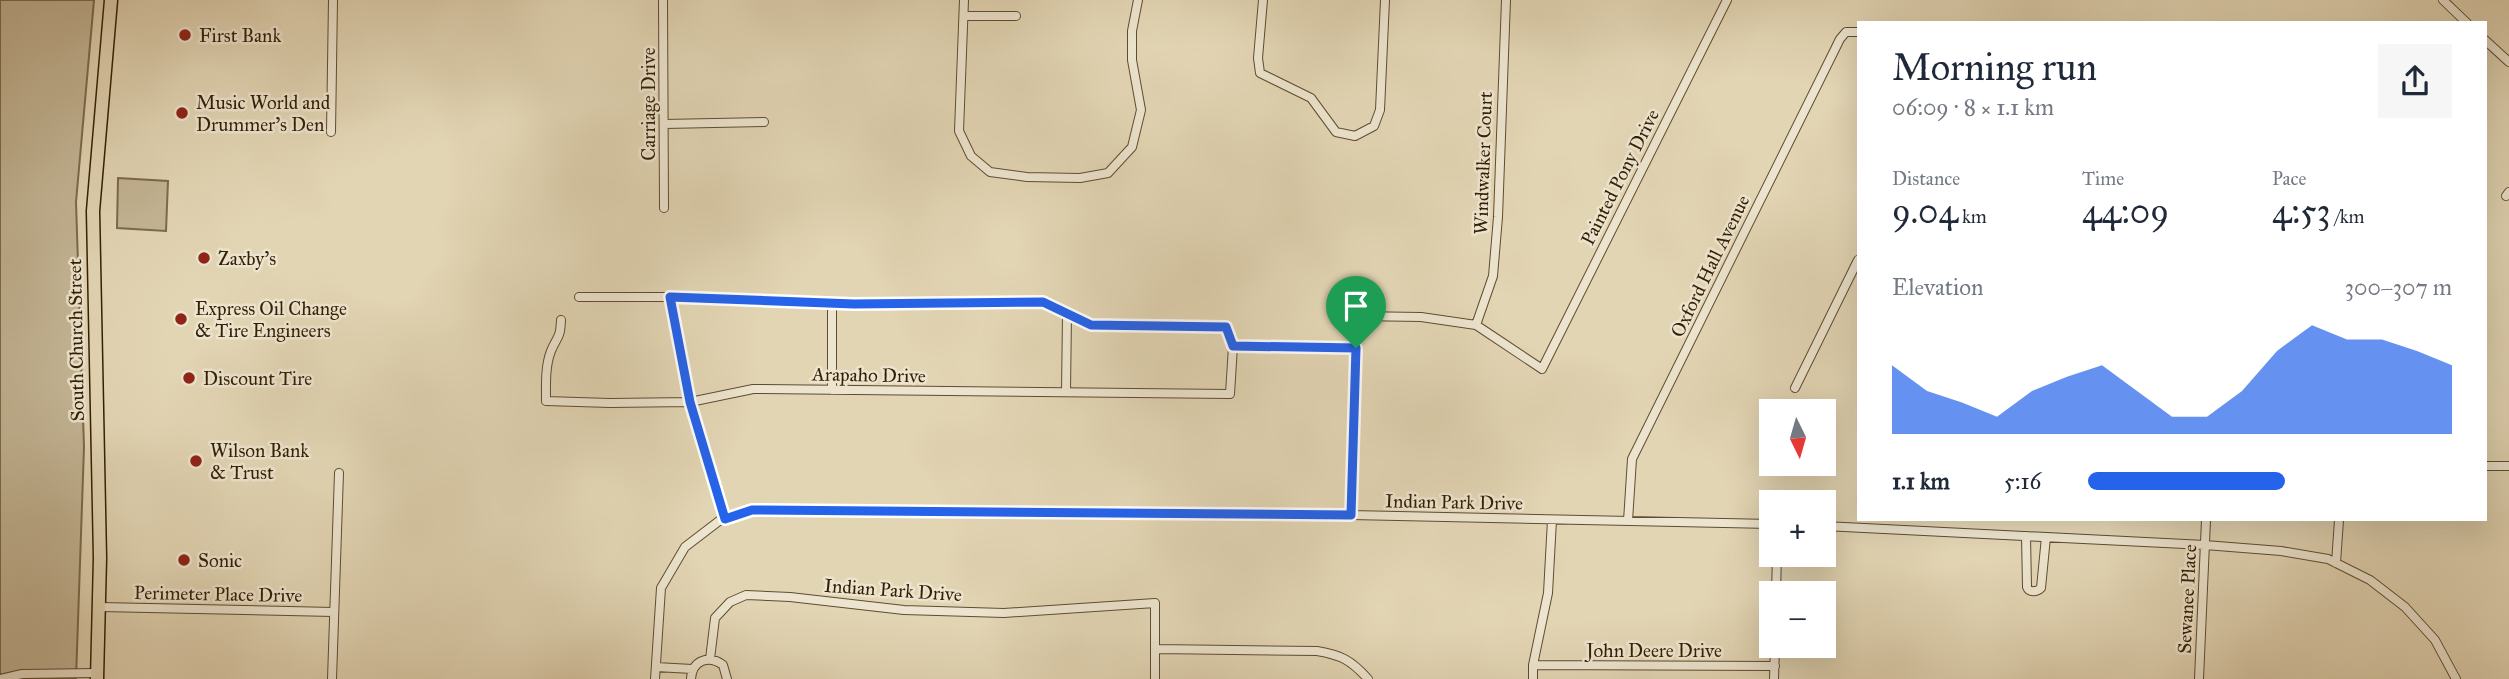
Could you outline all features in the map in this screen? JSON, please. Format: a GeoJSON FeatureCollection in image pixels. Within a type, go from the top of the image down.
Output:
{"type":"FeatureCollection","features":[{"type":"Feature","properties":{"kind":"highway","name":"South Church Street"},"geometry":{"type":"LineString","coordinates":[[97,676],[100,607],[93,211],[111,0]]}},
{"type":"Feature","properties":{"kind":"street"},"geometry":{"type":"LineString","coordinates":[[331,132],[333,0]]}},
{"type":"Feature","properties":{"kind":"street","name":"Carriage Drive"},"geometry":{"type":"LineString","coordinates":[[663,0],[664,208]]}},
{"type":"Feature","properties":{"kind":"street"},"geometry":{"type":"LineString","coordinates":[[964,0],[959,131],[971,156],[990,172],[1027,177],[1080,178],[1108,173],[1132,147],[1141,110],[1132,60],[1132,31],[1138,0]]}},
{"type":"Feature","properties":{"kind":"street"},"geometry":{"type":"LineString","coordinates":[[1264,0],[1258,58],[1260,73],[1311,98],[1336,132],[1355,136],[1374,126],[1380,110],[1385,0]]}},
{"type":"Feature","properties":{"kind":"street","name":"Windwalker Court"},"geometry":{"type":"LineString","coordinates":[[1476,325],[1493,276],[1506,0]]}},
{"type":"Feature","properties":{"kind":"street","name":"Painted Pony Drive"},"geometry":{"type":"LineString","coordinates":[[1476,325],[1542,369],[1727,0]]}},
{"type":"Feature","properties":{"kind":"street"},"geometry":{"type":"LineString","coordinates":[[2443,0],[2465,21]]}},
{"type":"Feature","properties":{"kind":"street"},"geometry":{"type":"LineString","coordinates":[[2454,21],[2459,15]]}},
{"type":"Feature","properties":{"kind":"street"},"geometry":{"type":"LineString","coordinates":[[964,16],[1016,16]]}},
{"type":"Feature","properties":{"kind":"street","name":"Oxford Hall Avenue"},"geometry":{"type":"LineString","coordinates":[[1628,521],[1632,459],[1846,32],[1857,32]]}},
{"type":"Feature","properties":{"kind":"street"},"geometry":{"type":"LineString","coordinates":[[2487,42],[2509,62]]}},
{"type":"Feature","properties":{"kind":"street"},"geometry":{"type":"LineString","coordinates":[[664,124],[764,122]]}},
{"type":"Feature","properties":{"kind":"street"},"geometry":{"type":"LineString","coordinates":[[1795,388],[1857,262]]}},
{"type":"Feature","properties":{"kind":"street"},"geometry":{"type":"LineString","coordinates":[[579,296],[832,303],[1043,302],[1091,325],[1226,327],[1233,346],[1356,348]]}},
{"type":"Feature","properties":{"kind":"street"},"geometry":{"type":"LineString","coordinates":[[670,297],[690,402],[725,519]]}},
{"type":"Feature","properties":{"kind":"street"},"geometry":{"type":"LineString","coordinates":[[832,303],[832,390]]}},
{"type":"Feature","properties":{"kind":"street"},"geometry":{"type":"LineString","coordinates":[[1066,392],[1067,314]]}},
{"type":"Feature","properties":{"kind":"street"},"geometry":{"type":"LineString","coordinates":[[1351,515],[1356,316],[1421,317],[1476,325]]}},
{"type":"Feature","properties":{"kind":"street","name":"Arapaho Drive"},"geometry":{"type":"LineString","coordinates":[[561,320],[561,337],[551,351],[547,369],[546,401],[690,402],[753,389],[1230,394],[1233,346]]}},
{"type":"Feature","properties":{"kind":"street"},"geometry":{"type":"LineString","coordinates":[[2487,466],[2509,466]]}},
{"type":"Feature","properties":{"kind":"street"},"geometry":{"type":"LineString","coordinates":[[332,679],[339,473]]}},
{"type":"Feature","properties":{"kind":"street","name":"Indian Park Drive"},"geometry":{"type":"LineString","coordinates":[[655,679],[661,588],[685,547],[719,521],[752,510],[1351,515],[1759,524]]}},
{"type":"Feature","properties":{"kind":"street"},"geometry":{"type":"LineString","coordinates":[[1533,679],[1533,665],[1548,593],[1552,520]]}},
{"type":"Feature","properties":{"kind":"street","name":"Sewanee Place"},"geometry":{"type":"LineString","coordinates":[[2199,679],[2206,521]]}},
{"type":"Feature","properties":{"kind":"street"},"geometry":{"type":"LineString","coordinates":[[2336,563],[2339,521]]}},
{"type":"Feature","properties":{"kind":"street"},"geometry":{"type":"LineString","coordinates":[[1836,527],[2205,545],[2281,551],[2328,559],[2370,580],[2405,607],[2435,640],[2456,679]]}},
{"type":"Feature","properties":{"kind":"street"},"geometry":{"type":"LineString","coordinates":[[2026,536],[2027,587],[2030,591],[2041,588],[2046,537]]}},
{"type":"Feature","properties":{"kind":"street","name":"Indian Park Drive"},"geometry":{"type":"LineString","coordinates":[[710,659],[715,618],[730,602],[746,595],[790,597],[904,610],[1004,613],[1155,603],[1155,679]]}},
{"type":"Feature","properties":{"kind":"street","name":"Perimeter Place Drive"},"geometry":{"type":"LineString","coordinates":[[100,607],[334,612]]}},
{"type":"Feature","properties":{"kind":"street"},"geometry":{"type":"LineString","coordinates":[[1156,649],[1317,651],[1340,655],[1357,666],[1368,679]]}},
{"type":"Feature","properties":{"kind":"street"},"geometry":{"type":"LineString","coordinates":[[1774,679],[1775,658]]}},
{"type":"Feature","properties":{"kind":"street"},"geometry":{"type":"LineString","coordinates":[[691,679],[692,669],[700,661],[710,659],[723,665],[728,679]]}},
{"type":"Feature","properties":{"kind":"street","name":"John Deere Drive"},"geometry":{"type":"LineString","coordinates":[[1533,665],[1775,666]]}},
{"type":"Feature","properties":{"kind":"street"},"geometry":{"type":"LineString","coordinates":[[656,667],[692,669]]}},
{"type":"Feature","properties":{"kind":"street"},"geometry":{"type":"LineString","coordinates":[[0,679],[22,674],[97,676]]}},
{"type":"Feature","properties":{"kind":"shaded area"},"geometry":{"type":"Polygon","coordinates":[[[0,0],[94,0],[76,202],[84,447],[76,679],[0,679],[0,0]]]}},
{"type":"Feature","properties":{"kind":"shaded area"},"geometry":{"type":"Polygon","coordinates":[[[118,178],[168,181],[166,231],[117,228],[118,178]]]}},
{"type":"Feature","properties":{"kind":"place","name":"First Bank"},"geometry":{"type":"Point","coordinates":[185,35]}},
{"type":"Feature","properties":{"kind":"place","name":"Music World and Drummer's Den"},"geometry":{"type":"Point","coordinates":[182,113]}},
{"type":"Feature","properties":{"kind":"place","name":"Zaxby's"},"geometry":{"type":"Point","coordinates":[204,258]}},
{"type":"Feature","properties":{"kind":"place","name":"Express Oil Change & Tire Engineers"},"geometry":{"type":"Point","coordinates":[181,319]}},
{"type":"Feature","properties":{"kind":"place","name":"Discount Tire"},"geometry":{"type":"Point","coordinates":[189,378]}},
{"type":"Feature","properties":{"kind":"place","name":"Wilson Bank & Trust"},"geometry":{"type":"Point","coordinates":[196,461]}},
{"type":"Feature","properties":{"kind":"place","name":"Sonic"},"geometry":{"type":"Point","coordinates":[184,560]}},
{"type":"Feature","properties":{"kind":"route"},"geometry":{"type":"LineString","coordinates":[[670,297],[854,304],[1043,302],[1091,325],[1226,327],[1233,346],[1356,348],[1351,515],[752,510],[725,519],[690,402],[670,297]]}}]}
